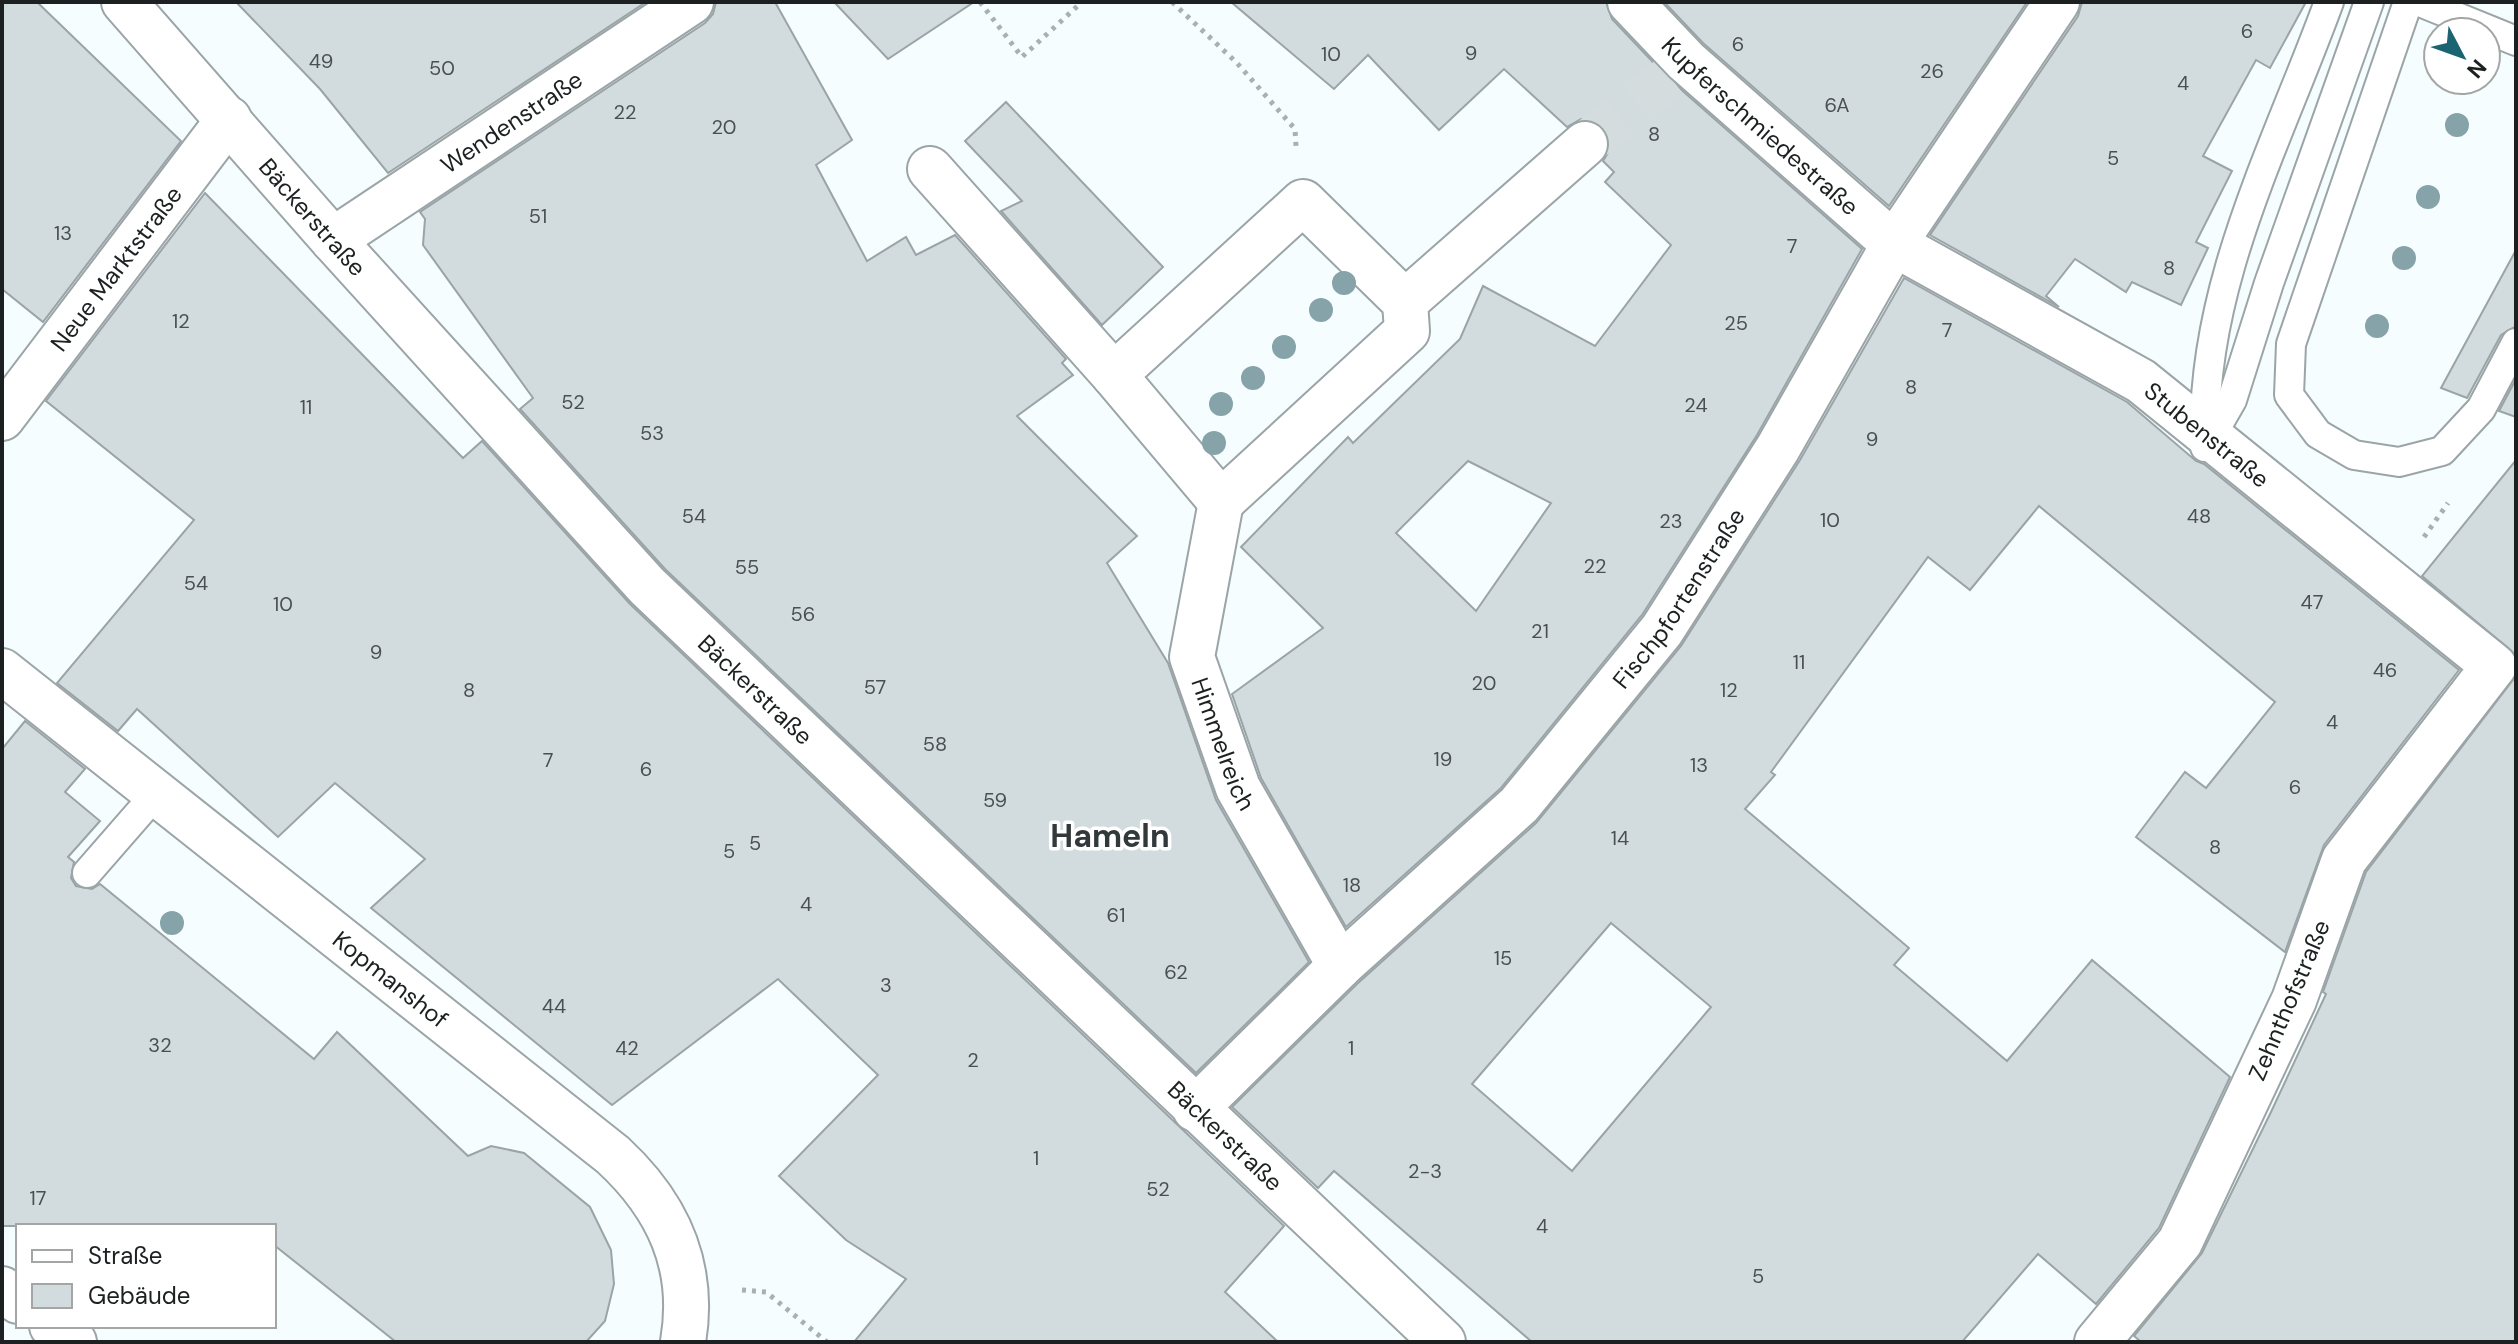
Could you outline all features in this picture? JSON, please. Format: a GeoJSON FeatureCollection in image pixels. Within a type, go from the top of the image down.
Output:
{"type":"FeatureCollection","features":[{"type":"Feature","properties":{"kind":"street","name":"Bäckerstraße"},"geometry":{"type":"LineString","coordinates":[[124,2],[333,240],[647,586],[1432,1339]]}},
{"type":"Feature","properties":{"kind":"street","name":"Wendenstraße"},"geometry":{"type":"LineString","coordinates":[[333,240],[691,2]]}},
{"type":"Feature","properties":{"kind":"street","name":"Kupferschmiedestraße"},"geometry":{"type":"LineString","coordinates":[[1630,2],[1678,69],[1894,244]]}},
{"type":"Feature","properties":{"kind":"street","name":"Fischpfortenstraße"},"geometry":{"type":"LineString","coordinates":[[1195,1109],[1340,966],[1519,805],[1662,630],[1778,448],[1894,244],[2057,2]]}},
{"type":"Feature","properties":{"kind":"street","name":"Neue Marktstraße"},"geometry":{"type":"LineString","coordinates":[[2,418],[229,119]]}},
{"type":"Feature","properties":{"kind":"street"},"geometry":{"type":"LineString","coordinates":[[1405,302],[1585,144]]}},
{"type":"Feature","properties":{"kind":"street"},"geometry":{"type":"LineString","coordinates":[[930,169],[1114,375],[1221,502],[1407,331],[1405,302],[1303,202],[1114,375]]}},
{"type":"Feature","properties":{"kind":"street","name":"Stubenstraße"},"geometry":{"type":"LineString","coordinates":[[1894,244],[2141,381],[2494,666]]}},
{"type":"Feature","properties":{"kind":"street","name":"Himmelreich"},"geometry":{"type":"LineString","coordinates":[[1221,502],[1192,657],[1238,788],[1340,966]]}},
{"type":"Feature","properties":{"kind":"street","name":"Zehnthofstraße"},"geometry":{"type":"LineString","coordinates":[[2097,1342],[2180,1242],[2294,1000],[2344,860],[2494,666]]}},
{"type":"Feature","properties":{"kind":"street","name":"Kopmanshof"},"geometry":{"type":"LineString","coordinates":[[2,671],[613,1155],[640,1180],[662,1211],[678,1245],[686,1281],[683,1342]]}},
{"type":"Feature","properties":{"kind":"street"},"geometry":{"type":"LineString","coordinates":[[55,1328],[74,1342]]}},
{"type":"Feature","properties":{"kind":"lane"},"geometry":{"type":"LineString","coordinates":[[2208,435],[2204,394],[2212,330],[2233,249],[2329,2]]}},
{"type":"Feature","properties":{"kind":"lane"},"geometry":{"type":"LineString","coordinates":[[2208,435],[2232,400],[2269,283],[2369,2]]}},
{"type":"Feature","properties":{"kind":"lane"},"geometry":{"type":"LineString","coordinates":[[2408,2],[2291,344],[2289,395],[2318,434],[2354,455],[2399,462],[2442,451],[2481,409],[2516,343]]}},
{"type":"Feature","properties":{"kind":"lane"},"geometry":{"type":"LineString","coordinates":[[2420,2],[2516,41]]}},
{"type":"Feature","properties":{"kind":"lane"},"geometry":{"type":"LineString","coordinates":[[87,873],[155,795]]}},
{"type":"Feature","properties":{"kind":"path"},"geometry":{"type":"LineString","coordinates":[[980,2],[1022,57],[1082,2]]}},
{"type":"Feature","properties":{"kind":"path"},"geometry":{"type":"LineString","coordinates":[[1172,2],[1236,62],[1295,129],[1303,202]]}},
{"type":"Feature","properties":{"kind":"path"},"geometry":{"type":"LineString","coordinates":[[686,1281],[766,1292],[827,1342]]}},
{"type":"Feature","properties":{"kind":"building"},"geometry":{"type":"Polygon","coordinates":[[[2,2],[37,2],[181,141],[43,322],[2,289],[2,2]]]}},
{"type":"Feature","properties":{"kind":"building"},"geometry":{"type":"Polygon","coordinates":[[[236,2],[646,2],[388,173],[320,89],[236,2]]]}},
{"type":"Feature","properties":{"kind":"building"},"geometry":{"type":"Polygon","coordinates":[[[716,2],[775,2],[852,140],[816,165],[867,261],[906,237],[916,255],[955,235],[1066,359],[1062,363],[1073,375],[1017,416],[1137,536],[1107,563],[1168,663],[1216,800],[1309,962],[1196,1073],[665,569],[520,409],[533,398],[423,245],[425,219],[420,212],[705,23],[713,14],[716,2]]]}},
{"type":"Feature","properties":{"kind":"building"},"geometry":{"type":"Polygon","coordinates":[[[834,2],[974,2],[888,59],[834,2]]]}},
{"type":"Feature","properties":{"kind":"building"},"geometry":{"type":"Polygon","coordinates":[[[1231,2],[1606,2],[1612,19],[1668,78],[1862,249],[1757,435],[1642,615],[1501,788],[1346,927],[1261,778],[1232,694],[1323,628],[1241,547],[1348,437],[1353,443],[1460,339],[1483,286],[1595,346],[1671,245],[1605,182],[1614,172],[1603,161],[1609,151],[1610,140],[1603,127],[1594,121],[1581,119],[1567,127],[1504,69],[1439,130],[1368,55],[1334,89],[1231,2]],[[1468,461],[1396,533],[1476,611],[1551,503],[1468,461]]]}},
{"type":"Feature","properties":{"kind":"building"},"geometry":{"type":"Polygon","coordinates":[[[1664,2],[2027,2],[1889,206],[1703,43],[1664,2]]]}},
{"type":"Feature","properties":{"kind":"building"},"geometry":{"type":"Polygon","coordinates":[[[2082,2],[2306,2],[2270,68],[2256,60],[2203,156],[2232,171],[2196,242],[2208,248],[2181,305],[2132,282],[2126,292],[2075,259],[2046,296],[2059,307],[1930,235],[2078,16],[2082,2]]]}},
{"type":"Feature","properties":{"kind":"building"},"geometry":{"type":"Polygon","coordinates":[[[1006,102],[1163,267],[1102,325],[1001,211],[1022,201],[965,141],[1006,102]]]}},
{"type":"Feature","properties":{"kind":"building"},"geometry":{"type":"Polygon","coordinates":[[[205,193],[463,458],[482,441],[630,604],[1284,1226],[1225,1292],[1278,1342],[854,1342],[906,1279],[846,1240],[779,1176],[878,1075],[778,979],[612,1105],[371,908],[425,859],[335,783],[278,837],[137,709],[118,731],[57,683],[194,520],[46,401],[205,193]]]}},
{"type":"Feature","properties":{"kind":"building"},"geometry":{"type":"Polygon","coordinates":[[[2516,250],[2516,326],[2501,335],[2467,398],[2441,388],[2516,250]]]}},
{"type":"Feature","properties":{"kind":"building"},"geometry":{"type":"Polygon","coordinates":[[[1904,278],[2127,402],[2196,461],[2204,464],[2459,670],[2324,845],[2285,952],[2136,837],[2185,772],[2206,788],[2275,702],[2039,506],[1970,590],[1928,557],[1771,772],[1775,775],[1745,809],[1909,948],[1894,965],[2007,1061],[2092,960],[2230,1077],[2159,1228],[2096,1304],[2038,1254],[1962,1342],[1532,1342],[1334,1171],[1318,1188],[1232,1107],[1357,984],[1536,823],[1681,646],[1800,460],[1904,278]],[[1611,923],[1472,1084],[1572,1171],[1711,1007],[1611,923]]]}},
{"type":"Feature","properties":{"kind":"building"},"geometry":{"type":"Polygon","coordinates":[[[2516,379],[2516,417],[2499,411],[2516,379]]]}},
{"type":"Feature","properties":{"kind":"building"},"geometry":{"type":"Polygon","coordinates":[[[2516,460],[2516,655],[2422,576],[2516,460]]]}},
{"type":"Feature","properties":{"kind":"building"},"geometry":{"type":"Polygon","coordinates":[[[2516,676],[2516,1342],[2141,1342],[2134,1336],[2202,1253],[2271,1112],[2326,994],[2323,992],[2366,872],[2516,676]]]}},
{"type":"Feature","properties":{"kind":"building"},"geometry":{"type":"Polygon","coordinates":[[[25,721],[85,769],[65,792],[100,821],[68,857],[74,862],[71,878],[76,886],[92,889],[100,884],[314,1059],[337,1032],[468,1156],[491,1146],[524,1153],[590,1207],[611,1250],[614,1284],[605,1321],[586,1342],[396,1342],[276,1247],[276,1224],[2,1226],[2,749],[25,721]]]}},
{"type":"Feature","properties":{"kind":"tunnel"},"geometry":{"type":"LineString","coordinates":[[1585,144],[1670,77]]}},
{"type":"Feature","properties":{"kind":"district","name":"Hameln"},"geometry":{"type":"Point","coordinates":[1110,836]}}]}
